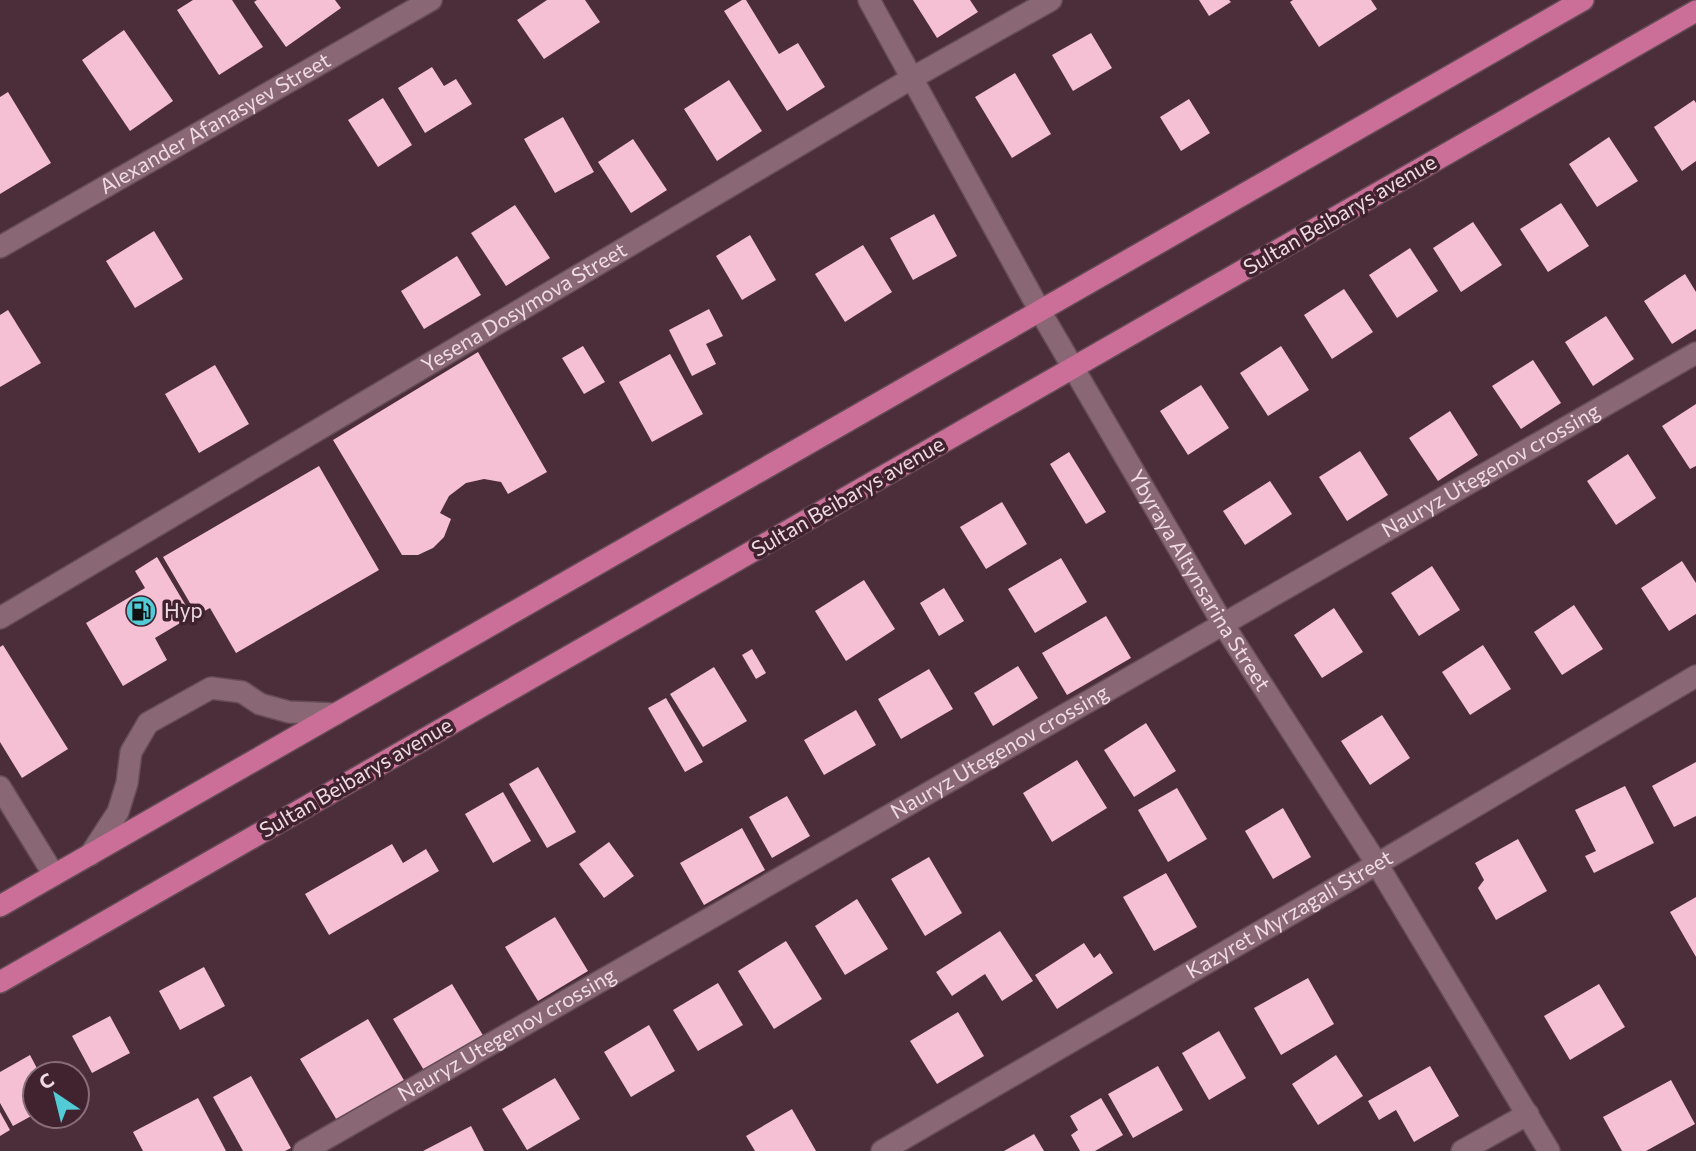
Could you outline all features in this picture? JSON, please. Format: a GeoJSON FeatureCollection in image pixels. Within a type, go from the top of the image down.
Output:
{"type":"FeatureCollection","features":[{"type":"Feature","properties":{"kind":"main road"},"geometry":{"type":"LineString","coordinates":[[0,906],[1583,0]]}},
{"type":"Feature","properties":{"kind":"main road","name":"Sultan Beibarys avenue"},"geometry":{"type":"LineString","coordinates":[[0,982],[1696,11]]}},
{"type":"Feature","properties":{"kind":"street","name":"Alexander Afanasyev Street"},"geometry":{"type":"LineString","coordinates":[[0,247],[430,0]]}},
{"type":"Feature","properties":{"kind":"street","name":"Ybyraya Altynsarina Street"},"geometry":{"type":"LineString","coordinates":[[869,0],[914,77],[1040,311],[1223,624],[1377,864],[1549,1151]]}},
{"type":"Feature","properties":{"kind":"street","name":"Yesena Dosymova Street"},"geometry":{"type":"LineString","coordinates":[[0,618],[914,77],[1051,0]]}},
{"type":"Feature","properties":{"kind":"street","name":"Nauryz Utegenov crossing"},"geometry":{"type":"LineString","coordinates":[[304,1151],[1696,353]]}},
{"type":"Feature","properties":{"kind":"street","name":"Kazyret Myrzagali Street"},"geometry":{"type":"LineString","coordinates":[[881,1151],[1696,676]]}},
{"type":"Feature","properties":{"kind":"street"},"geometry":{"type":"LineString","coordinates":[[90,855],[118,812],[127,783],[131,752],[148,723],[211,688],[242,692],[260,704],[289,712],[336,714]]}},
{"type":"Feature","properties":{"kind":"street"},"geometry":{"type":"LineString","coordinates":[[0,787],[54,875]]}},
{"type":"Feature","properties":{"kind":"street"},"geometry":{"type":"LineString","coordinates":[[1462,1151],[1528,1114]]}},
{"type":"Feature","properties":{"kind":"building"},"geometry":{"type":"Polygon","coordinates":[[[193,0],[232,0],[263,47],[219,75],[177,10],[193,0]]]}},
{"type":"Feature","properties":{"kind":"building"},"geometry":{"type":"Polygon","coordinates":[[[335,0],[341,8],[286,47],[254,2],[335,0]]]}},
{"type":"Feature","properties":{"kind":"building"},"geometry":{"type":"Polygon","coordinates":[[[547,0],[585,0],[600,22],[544,59],[517,20],[547,0]]]}},
{"type":"Feature","properties":{"kind":"building"},"geometry":{"type":"Polygon","coordinates":[[[746,0],[779,54],[798,43],[825,87],[787,111],[724,11],[746,0]]]}},
{"type":"Feature","properties":{"kind":"building"},"geometry":{"type":"Polygon","coordinates":[[[913,0],[970,0],[978,12],[937,38],[913,0]]]}},
{"type":"Feature","properties":{"kind":"building"},"geometry":{"type":"Polygon","coordinates":[[[1199,0],[1229,0],[1231,2],[1209,16],[1199,0]]]}},
{"type":"Feature","properties":{"kind":"building"},"geometry":{"type":"Polygon","coordinates":[[[1371,0],[1377,9],[1319,47],[1290,2],[1371,0]]]}},
{"type":"Feature","properties":{"kind":"building"},"geometry":{"type":"Polygon","coordinates":[[[124,30],[173,101],[130,131],[82,60],[124,30]]]}},
{"type":"Feature","properties":{"kind":"building"},"geometry":{"type":"Polygon","coordinates":[[[1091,33],[1112,68],[1073,91],[1052,55],[1091,33]]]}},
{"type":"Feature","properties":{"kind":"building"},"geometry":{"type":"Polygon","coordinates":[[[432,67],[444,86],[456,79],[472,104],[425,133],[398,88],[432,67]]]}},
{"type":"Feature","properties":{"kind":"building"},"geometry":{"type":"Polygon","coordinates":[[[1015,73],[1051,134],[1012,158],[975,97],[1015,73]]]}},
{"type":"Feature","properties":{"kind":"building"},"geometry":{"type":"Polygon","coordinates":[[[729,80],[762,131],[717,161],[684,109],[729,80]]]}},
{"type":"Feature","properties":{"kind":"building"},"geometry":{"type":"Polygon","coordinates":[[[8,92],[51,163],[0,194],[0,97],[8,92]]]}},
{"type":"Feature","properties":{"kind":"building"},"geometry":{"type":"Polygon","coordinates":[[[383,98],[412,145],[378,167],[348,120],[383,98]]]}},
{"type":"Feature","properties":{"kind":"building"},"geometry":{"type":"Polygon","coordinates":[[[1189,99],[1210,133],[1181,151],[1160,117],[1189,99]]]}},
{"type":"Feature","properties":{"kind":"building"},"geometry":{"type":"Polygon","coordinates":[[[1694,100],[1696,161],[1682,171],[1654,127],[1694,100]]]}},
{"type":"Feature","properties":{"kind":"building"},"geometry":{"type":"Polygon","coordinates":[[[563,117],[594,172],[555,193],[524,139],[563,117]]]}},
{"type":"Feature","properties":{"kind":"building"},"geometry":{"type":"Polygon","coordinates":[[[1609,137],[1638,181],[1597,207],[1569,164],[1609,137]]]}},
{"type":"Feature","properties":{"kind":"building"},"geometry":{"type":"Polygon","coordinates":[[[633,139],[667,190],[631,213],[598,162],[633,139]]]}},
{"type":"Feature","properties":{"kind":"building"},"geometry":{"type":"Polygon","coordinates":[[[1561,203],[1589,246],[1548,272],[1520,229],[1561,203]]]}},
{"type":"Feature","properties":{"kind":"building"},"geometry":{"type":"Polygon","coordinates":[[[515,205],[550,258],[506,286],[471,233],[515,205]]]}},
{"type":"Feature","properties":{"kind":"building"},"geometry":{"type":"Polygon","coordinates":[[[934,214],[957,256],[913,280],[890,238],[934,214]]]}},
{"type":"Feature","properties":{"kind":"building"},"geometry":{"type":"Polygon","coordinates":[[[1473,222],[1502,265],[1461,292],[1433,248],[1473,222]]]}},
{"type":"Feature","properties":{"kind":"building"},"geometry":{"type":"Polygon","coordinates":[[[154,231],[183,279],[135,308],[106,261],[154,231]]]}},
{"type":"Feature","properties":{"kind":"building"},"geometry":{"type":"Polygon","coordinates":[[[750,235],[776,280],[742,300],[716,256],[750,235]]]}},
{"type":"Feature","properties":{"kind":"building"},"geometry":{"type":"Polygon","coordinates":[[[863,245],[892,292],[845,322],[815,274],[863,245]]]}},
{"type":"Feature","properties":{"kind":"building"},"geometry":{"type":"Polygon","coordinates":[[[1410,248],[1438,291],[1397,318],[1369,275],[1410,248]]]}},
{"type":"Feature","properties":{"kind":"building"},"geometry":{"type":"Polygon","coordinates":[[[457,256],[481,295],[424,329],[401,291],[457,256]]]}},
{"type":"Feature","properties":{"kind":"building"},"geometry":{"type":"Polygon","coordinates":[[[1685,274],[1696,292],[1696,329],[1672,344],[1644,301],[1685,274]]]}},
{"type":"Feature","properties":{"kind":"building"},"geometry":{"type":"Polygon","coordinates":[[[1344,289],[1373,332],[1332,359],[1304,315],[1344,289]]]}},
{"type":"Feature","properties":{"kind":"building"},"geometry":{"type":"Polygon","coordinates":[[[709,309],[723,336],[706,344],[716,364],[692,376],[669,330],[709,309]]]}},
{"type":"Feature","properties":{"kind":"building"},"geometry":{"type":"Polygon","coordinates":[[[8,310],[41,363],[0,387],[0,315],[8,310]]]}},
{"type":"Feature","properties":{"kind":"building"},"geometry":{"type":"Polygon","coordinates":[[[1606,316],[1634,359],[1593,386],[1565,342],[1606,316]]]}},
{"type":"Feature","properties":{"kind":"building"},"geometry":{"type":"Polygon","coordinates":[[[583,346],[605,382],[584,394],[562,358],[583,346]]]}},
{"type":"Feature","properties":{"kind":"building"},"geometry":{"type":"Polygon","coordinates":[[[1281,346],[1309,390],[1268,416],[1240,373],[1281,346]]]}},
{"type":"Feature","properties":{"kind":"building"},"geometry":{"type":"Polygon","coordinates":[[[478,352],[547,472],[508,494],[501,482],[484,479],[466,483],[449,496],[440,513],[451,519],[444,537],[433,548],[418,555],[402,555],[333,440],[478,352]]]}},
{"type":"Feature","properties":{"kind":"building"},"geometry":{"type":"Polygon","coordinates":[[[670,354],[703,414],[652,442],[619,382],[670,354]]]}},
{"type":"Feature","properties":{"kind":"building"},"geometry":{"type":"Polygon","coordinates":[[[1533,360],[1561,403],[1521,429],[1492,386],[1533,360]]]}},
{"type":"Feature","properties":{"kind":"building"},"geometry":{"type":"Polygon","coordinates":[[[215,365],[249,424],[199,453],[165,394],[215,365]]]}},
{"type":"Feature","properties":{"kind":"building"},"geometry":{"type":"Polygon","coordinates":[[[1201,385],[1229,428],[1188,455],[1160,411],[1201,385]]]}},
{"type":"Feature","properties":{"kind":"building"},"geometry":{"type":"Polygon","coordinates":[[[1696,404],[1696,466],[1690,469],[1662,426],[1696,404]]]}},
{"type":"Feature","properties":{"kind":"building"},"geometry":{"type":"Polygon","coordinates":[[[1450,411],[1478,455],[1438,481],[1409,438],[1450,411]]]}},
{"type":"Feature","properties":{"kind":"building"},"geometry":{"type":"Polygon","coordinates":[[[1360,451],[1388,495],[1347,521],[1319,477],[1360,451]]]}},
{"type":"Feature","properties":{"kind":"building"},"geometry":{"type":"Polygon","coordinates":[[[1069,452],[1106,512],[1086,524],[1050,464],[1069,452]]]}},
{"type":"Feature","properties":{"kind":"building"},"geometry":{"type":"Polygon","coordinates":[[[1628,454],[1656,498],[1616,525],[1587,481],[1628,454]]]}},
{"type":"Feature","properties":{"kind":"building"},"geometry":{"type":"Polygon","coordinates":[[[319,466],[379,570],[236,653],[210,608],[197,615],[163,557],[319,466]]]}},
{"type":"Feature","properties":{"kind":"building"},"geometry":{"type":"Polygon","coordinates":[[[1270,481],[1292,514],[1245,545],[1223,511],[1270,481]]]}},
{"type":"Feature","properties":{"kind":"building"},"geometry":{"type":"Polygon","coordinates":[[[1002,502],[1027,544],[986,569],[960,527],[1002,502]]]}},
{"type":"Feature","properties":{"kind":"building"},"geometry":{"type":"Polygon","coordinates":[[[157,557],[192,616],[155,638],[167,660],[123,686],[86,623],[145,588],[135,571],[157,557]]]}},
{"type":"Feature","properties":{"kind":"building"},"geometry":{"type":"Polygon","coordinates":[[[1061,558],[1087,602],[1035,633],[1008,589],[1061,558]]]}},
{"type":"Feature","properties":{"kind":"building"},"geometry":{"type":"Polygon","coordinates":[[[1682,561],[1696,583],[1696,614],[1669,631],[1641,588],[1682,561]]]}},
{"type":"Feature","properties":{"kind":"building"},"geometry":{"type":"Polygon","coordinates":[[[1432,566],[1460,610],[1419,636],[1391,593],[1432,566]]]}},
{"type":"Feature","properties":{"kind":"building"},"geometry":{"type":"Polygon","coordinates":[[[864,580],[895,629],[846,661],[815,611],[864,580]]]}},
{"type":"Feature","properties":{"kind":"building"},"geometry":{"type":"Polygon","coordinates":[[[944,588],[964,621],[939,636],[920,603],[944,588]]]}},
{"type":"Feature","properties":{"kind":"building"},"geometry":{"type":"Polygon","coordinates":[[[1574,605],[1603,649],[1562,675],[1534,632],[1574,605]]]}},
{"type":"Feature","properties":{"kind":"building"},"geometry":{"type":"Polygon","coordinates":[[[1334,608],[1363,652],[1322,678],[1294,635],[1334,608]]]}},
{"type":"Feature","properties":{"kind":"building"},"geometry":{"type":"Polygon","coordinates":[[[1106,616],[1131,658],[1067,695],[1042,653],[1106,616]]]}},
{"type":"Feature","properties":{"kind":"building"},"geometry":{"type":"Polygon","coordinates":[[[3,645],[68,749],[22,778],[0,742],[0,647],[3,645]]]}},
{"type":"Feature","properties":{"kind":"building"},"geometry":{"type":"Polygon","coordinates":[[[1483,645],[1511,689],[1470,715],[1442,672],[1483,645]]]}},
{"type":"Feature","properties":{"kind":"building"},"geometry":{"type":"Polygon","coordinates":[[[752,649],[766,673],[756,679],[742,655],[752,649]]]}},
{"type":"Feature","properties":{"kind":"building"},"geometry":{"type":"Polygon","coordinates":[[[1018,666],[1038,698],[993,726],[974,693],[1018,666]]]}},
{"type":"Feature","properties":{"kind":"building"},"geometry":{"type":"Polygon","coordinates":[[[714,667],[747,721],[703,747],[670,694],[714,667]]]}},
{"type":"Feature","properties":{"kind":"building"},"geometry":{"type":"Polygon","coordinates":[[[929,669],[953,709],[901,739],[878,699],[929,669]]]}},
{"type":"Feature","properties":{"kind":"building"},"geometry":{"type":"Polygon","coordinates":[[[666,698],[703,762],[685,772],[648,708],[666,698]]]}},
{"type":"Feature","properties":{"kind":"building"},"geometry":{"type":"Polygon","coordinates":[[[856,710],[876,745],[824,775],[804,740],[856,710]]]}},
{"type":"Feature","properties":{"kind":"building"},"geometry":{"type":"Polygon","coordinates":[[[1382,715],[1410,758],[1370,785],[1341,741],[1382,715]]]}},
{"type":"Feature","properties":{"kind":"building"},"geometry":{"type":"Polygon","coordinates":[[[1146,723],[1176,771],[1134,797],[1104,750],[1146,723]]]}},
{"type":"Feature","properties":{"kind":"building"},"geometry":{"type":"Polygon","coordinates":[[[1077,760],[1107,808],[1052,842],[1023,793],[1077,760]]]}},
{"type":"Feature","properties":{"kind":"building"},"geometry":{"type":"Polygon","coordinates":[[[1696,762],[1696,816],[1674,827],[1652,786],[1696,762]]]}},
{"type":"Feature","properties":{"kind":"building"},"geometry":{"type":"Polygon","coordinates":[[[538,767],[576,832],[547,848],[509,784],[538,767]]]}},
{"type":"Feature","properties":{"kind":"building"},"geometry":{"type":"Polygon","coordinates":[[[1625,786],[1654,843],[1594,873],[1585,856],[1596,851],[1575,810],[1625,786]]]}},
{"type":"Feature","properties":{"kind":"building"},"geometry":{"type":"Polygon","coordinates":[[[1177,788],[1207,839],[1168,862],[1138,810],[1177,788]]]}},
{"type":"Feature","properties":{"kind":"building"},"geometry":{"type":"Polygon","coordinates":[[[503,792],[531,841],[493,863],[465,814],[503,792]]]}},
{"type":"Feature","properties":{"kind":"building"},"geometry":{"type":"Polygon","coordinates":[[[787,796],[810,836],[772,858],[749,817],[787,796]]]}},
{"type":"Feature","properties":{"kind":"building"},"geometry":{"type":"Polygon","coordinates":[[[1283,808],[1311,857],[1273,879],[1245,831],[1283,808]]]}},
{"type":"Feature","properties":{"kind":"building"},"geometry":{"type":"Polygon","coordinates":[[[742,828],[765,870],[704,905],[680,863],[742,828]]]}},
{"type":"Feature","properties":{"kind":"building"},"geometry":{"type":"Polygon","coordinates":[[[1518,839],[1547,891],[1496,920],[1478,888],[1484,880],[1475,863],[1518,839]]]}},
{"type":"Feature","properties":{"kind":"building"},"geometry":{"type":"Polygon","coordinates":[[[609,842],[634,876],[604,898],[579,864],[609,842]]]}},
{"type":"Feature","properties":{"kind":"building"},"geometry":{"type":"Polygon","coordinates":[[[392,844],[403,863],[426,849],[439,871],[329,935],[305,894],[392,844]]]}},
{"type":"Feature","properties":{"kind":"building"},"geometry":{"type":"Polygon","coordinates":[[[929,857],[962,913],[925,936],[891,879],[929,857]]]}},
{"type":"Feature","properties":{"kind":"building"},"geometry":{"type":"Polygon","coordinates":[[[1166,873],[1197,927],[1154,951],[1123,897],[1166,873]]]}},
{"type":"Feature","properties":{"kind":"building"},"geometry":{"type":"Polygon","coordinates":[[[1696,897],[1696,957],[1670,912],[1696,897]]]}},
{"type":"Feature","properties":{"kind":"building"},"geometry":{"type":"Polygon","coordinates":[[[857,899],[888,949],[845,975],[815,926],[857,899]]]}},
{"type":"Feature","properties":{"kind":"building"},"geometry":{"type":"Polygon","coordinates":[[[555,917],[588,971],[538,1001],[505,947],[555,917]]]}},
{"type":"Feature","properties":{"kind":"building"},"geometry":{"type":"Polygon","coordinates":[[[1000,931],[1033,981],[1002,1001],[985,974],[952,996],[936,972],[1000,931]]]}},
{"type":"Feature","properties":{"kind":"building"},"geometry":{"type":"Polygon","coordinates":[[[786,941],[822,999],[774,1029],[738,971],[786,941]]]}},
{"type":"Feature","properties":{"kind":"building"},"geometry":{"type":"Polygon","coordinates":[[[1084,943],[1094,958],[1100,953],[1113,973],[1057,1009],[1035,975],[1084,943]]]}},
{"type":"Feature","properties":{"kind":"building"},"geometry":{"type":"Polygon","coordinates":[[[204,967],[225,1006],[180,1030],[159,991],[204,967]]]}},
{"type":"Feature","properties":{"kind":"building"},"geometry":{"type":"Polygon","coordinates":[[[1308,978],[1334,1024],[1281,1055],[1254,1008],[1308,978]]]}},
{"type":"Feature","properties":{"kind":"building"},"geometry":{"type":"Polygon","coordinates":[[[718,983],[743,1025],[698,1051],[673,1010],[718,983]]]}},
{"type":"Feature","properties":{"kind":"building"},"geometry":{"type":"Polygon","coordinates":[[[452,984],[484,1037],[425,1072],[393,1019],[452,984]]]}},
{"type":"Feature","properties":{"kind":"building"},"geometry":{"type":"Polygon","coordinates":[[[1599,984],[1625,1027],[1570,1060],[1544,1016],[1599,984]]]}},
{"type":"Feature","properties":{"kind":"building"},"geometry":{"type":"Polygon","coordinates":[[[958,1012],[984,1056],[937,1084],[910,1041],[958,1012]]]}},
{"type":"Feature","properties":{"kind":"building"},"geometry":{"type":"Polygon","coordinates":[[[110,1016],[130,1053],[92,1073],[91,1060],[85,1060],[72,1036],[110,1016]]]}},
{"type":"Feature","properties":{"kind":"building"},"geometry":{"type":"Polygon","coordinates":[[[368,1019],[405,1082],[338,1122],[300,1059],[368,1019]]]}},
{"type":"Feature","properties":{"kind":"building"},"geometry":{"type":"Polygon","coordinates":[[[649,1025],[675,1071],[631,1097],[604,1052],[649,1025]]]}},
{"type":"Feature","properties":{"kind":"building"},"geometry":{"type":"Polygon","coordinates":[[[1219,1031],[1246,1078],[1209,1100],[1182,1053],[1219,1031]]]}},
{"type":"Feature","properties":{"kind":"building"},"geometry":{"type":"Polygon","coordinates":[[[1336,1055],[1363,1096],[1318,1125],[1292,1084],[1336,1055]]]}},
{"type":"Feature","properties":{"kind":"building"},"geometry":{"type":"Polygon","coordinates":[[[21,1060],[21,1122],[13,1126],[0,1103],[0,1072],[21,1060]]]}},
{"type":"Feature","properties":{"kind":"building"},"geometry":{"type":"Polygon","coordinates":[[[1158,1066],[1183,1110],[1133,1138],[1108,1094],[1158,1066]]]}},
{"type":"Feature","properties":{"kind":"building"},"geometry":{"type":"Polygon","coordinates":[[[1430,1066],[1459,1116],[1414,1142],[1396,1110],[1379,1120],[1368,1101],[1430,1066]]]}},
{"type":"Feature","properties":{"kind":"building"},"geometry":{"type":"Polygon","coordinates":[[[251,1076],[291,1148],[285,1151],[243,1151],[213,1097],[251,1076]]]}},
{"type":"Feature","properties":{"kind":"building"},"geometry":{"type":"Polygon","coordinates":[[[555,1078],[580,1119],[527,1150],[502,1109],[555,1078]]]}},
{"type":"Feature","properties":{"kind":"building"},"geometry":{"type":"Polygon","coordinates":[[[1671,1080],[1695,1124],[1646,1151],[1622,1151],[1603,1117],[1671,1080]]]}},
{"type":"Feature","properties":{"kind":"building"},"geometry":{"type":"Polygon","coordinates":[[[198,1098],[226,1151],[143,1151],[133,1132],[198,1098]]]}},
{"type":"Feature","properties":{"kind":"building"},"geometry":{"type":"Polygon","coordinates":[[[1101,1098],[1123,1135],[1095,1151],[1080,1151],[1071,1135],[1078,1130],[1070,1116],[1101,1098]]]}},
{"type":"Feature","properties":{"kind":"building"},"geometry":{"type":"Polygon","coordinates":[[[792,1109],[816,1151],[755,1151],[746,1136],[792,1109]]]}},
{"type":"Feature","properties":{"kind":"building"},"geometry":{"type":"Polygon","coordinates":[[[0,1112],[10,1130],[0,1136],[0,1112]]]}},
{"type":"Feature","properties":{"kind":"building"},"geometry":{"type":"Polygon","coordinates":[[[471,1126],[484,1151],[423,1151],[471,1126]]]}},
{"type":"Feature","properties":{"kind":"building"},"geometry":{"type":"Polygon","coordinates":[[[1034,1134],[1044,1151],[1004,1151],[1034,1134]]]}},
{"type":"Feature","properties":{"kind":"place","name":"Нур"},"geometry":{"type":"Point","coordinates":[141,611]}}]}
